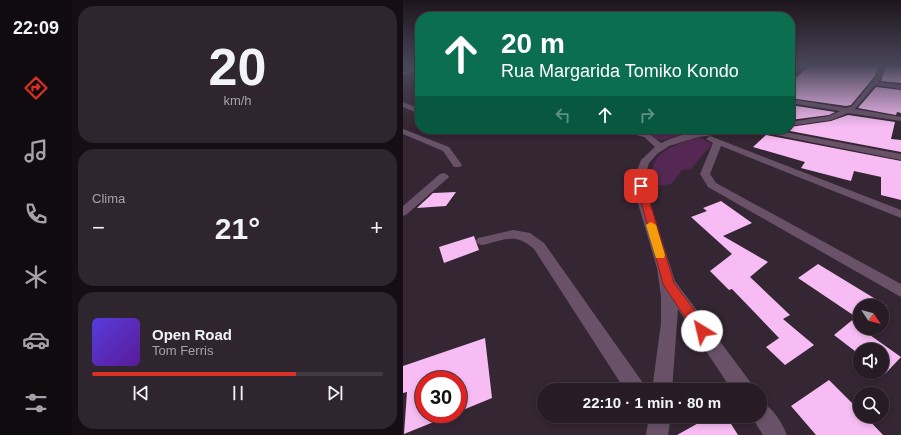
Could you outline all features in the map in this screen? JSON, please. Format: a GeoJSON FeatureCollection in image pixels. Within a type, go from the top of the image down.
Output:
{"type":"FeatureCollection","features":[{"type":"Feature","properties":{"kind":"street"},"geometry":{"type":"LineString","coordinates":[[795,123],[831,118],[848,110],[854,107],[871,86]]}},
{"type":"Feature","properties":{"kind":"street"},"geometry":{"type":"LineString","coordinates":[[795,102],[901,119]]}},
{"type":"Feature","properties":{"kind":"street"},"geometry":{"type":"LineString","coordinates":[[403,104],[415,110]]}},
{"type":"Feature","properties":{"kind":"street"},"geometry":{"type":"LineString","coordinates":[[403,131],[446,149],[451,154],[457,165]]}},
{"type":"Feature","properties":{"kind":"street"},"geometry":{"type":"LineString","coordinates":[[644,134],[661,146]]}},
{"type":"Feature","properties":{"kind":"street"},"geometry":{"type":"LineString","coordinates":[[663,383],[669,311],[669,284],[641,186],[642,168],[653,152],[661,146],[698,134],[901,214]]}},
{"type":"Feature","properties":{"kind":"street"},"geometry":{"type":"LineString","coordinates":[[782,134],[901,157]]}},
{"type":"Feature","properties":{"kind":"street"},"geometry":{"type":"LineString","coordinates":[[718,142],[705,174],[712,185],[901,291]]}},
{"type":"Feature","properties":{"kind":"street"},"geometry":{"type":"LineString","coordinates":[[403,212],[444,176]]}},
{"type":"Feature","properties":{"kind":"street"},"geometry":{"type":"LineString","coordinates":[[483,241],[511,234],[523,234],[531,238],[539,246],[631,383]]}},
{"type":"Feature","properties":{"kind":"street"},"geometry":{"type":"LineString","coordinates":[[669,284],[739,383]]}},
{"type":"Feature","properties":{"kind":"street"},"geometry":{"type":"LineString","coordinates":[[767,422],[776,435]]}},
{"type":"Feature","properties":{"kind":"shaded area"},"geometry":{"type":"Polygon","coordinates":[[[650,134],[685,134],[662,140],[656,139],[650,134]]]}},
{"type":"Feature","properties":{"kind":"shaded area"},"geometry":{"type":"Polygon","coordinates":[[[699,137],[712,144],[691,169],[682,170],[671,184],[657,186],[653,174],[653,166],[656,159],[676,145],[699,137]]]}},
{"type":"Feature","properties":{"kind":"building"},"geometry":{"type":"Polygon","coordinates":[[[795,86],[866,86],[851,105],[846,106],[795,99],[795,86]]]}},
{"type":"Feature","properties":{"kind":"building"},"geometry":{"type":"Polygon","coordinates":[[[876,87],[901,90],[901,113],[897,112],[896,115],[858,108],[876,87]]]}},
{"type":"Feature","properties":{"kind":"building"},"geometry":{"type":"Polygon","coordinates":[[[795,106],[835,112],[829,115],[795,119],[795,106]]]}},
{"type":"Feature","properties":{"kind":"building"},"geometry":{"type":"Polygon","coordinates":[[[848,115],[895,122],[891,139],[901,140],[901,152],[795,132],[795,126],[831,121],[848,115]]]}},
{"type":"Feature","properties":{"kind":"building"},"geometry":{"type":"Polygon","coordinates":[[[766,135],[901,161],[901,200],[881,195],[881,177],[854,171],[851,181],[801,168],[805,162],[753,147],[766,135]]]}},
{"type":"Feature","properties":{"kind":"building"},"geometry":{"type":"Polygon","coordinates":[[[456,192],[446,206],[417,208],[433,193],[456,192]]]}},
{"type":"Feature","properties":{"kind":"building"},"geometry":{"type":"Polygon","coordinates":[[[721,201],[752,223],[723,236],[768,262],[750,277],[790,315],[783,319],[814,345],[785,365],[766,347],[779,338],[732,289],[729,290],[710,271],[732,254],[691,217],[707,211],[703,208],[721,201]]]}},
{"type":"Feature","properties":{"kind":"building"},"geometry":{"type":"Polygon","coordinates":[[[474,236],[479,250],[444,263],[439,247],[474,236]]]}},
{"type":"Feature","properties":{"kind":"building"},"geometry":{"type":"Polygon","coordinates":[[[818,264],[876,299],[853,299],[853,315],[798,278],[818,264]]]}},
{"type":"Feature","properties":{"kind":"building"},"geometry":{"type":"Polygon","coordinates":[[[853,319],[853,335],[870,335],[881,343],[853,343],[853,350],[834,335],[853,319]]]}},
{"type":"Feature","properties":{"kind":"building"},"geometry":{"type":"Polygon","coordinates":[[[485,338],[492,398],[467,408],[467,371],[415,371],[415,423],[431,423],[404,434],[407,392],[403,393],[403,366],[485,338]]]}},
{"type":"Feature","properties":{"kind":"building"},"geometry":{"type":"Polygon","coordinates":[[[889,349],[901,357],[889,370],[889,349]]]}},
{"type":"Feature","properties":{"kind":"building"},"geometry":{"type":"Polygon","coordinates":[[[829,380],[853,404],[853,423],[872,423],[883,435],[816,435],[791,406],[829,380]]]}},
{"type":"Feature","properties":{"kind":"building"},"geometry":{"type":"Polygon","coordinates":[[[698,423],[730,423],[738,435],[677,435],[698,423]]]}},
{"type":"Feature","properties":{"kind":"slow traffic"},"geometry":{"type":"LineString","coordinates":[[651,225],[660,255]]}},
{"type":"Feature","properties":{"kind":"route"},"geometry":{"type":"LineString","coordinates":[[641,186],[648,215],[669,284],[702,331]]}}]}
